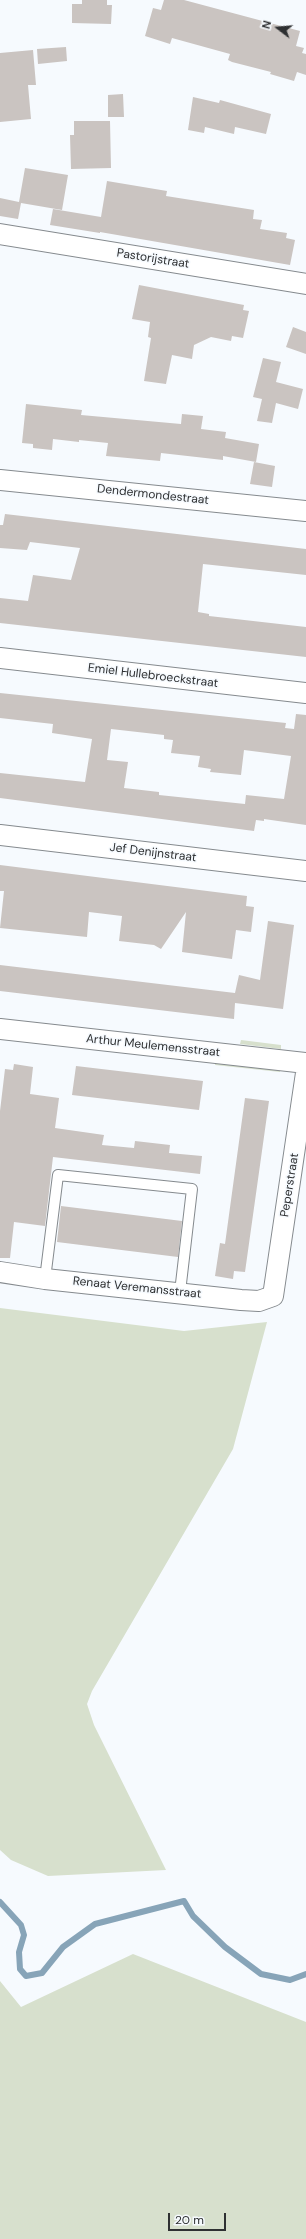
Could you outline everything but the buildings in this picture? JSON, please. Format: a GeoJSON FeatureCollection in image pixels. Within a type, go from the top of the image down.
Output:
{"type":"FeatureCollection","features":[{"type":"Feature","properties":{"kind":"street","name":"Pastorijstraat"},"geometry":{"type":"LineString","coordinates":[[0,234],[306,284]]}},
{"type":"Feature","properties":{"kind":"street","name":"Dendermondestraat"},"geometry":{"type":"LineString","coordinates":[[0,480],[306,511]]}},
{"type":"Feature","properties":{"kind":"street","name":"Emiel Hullebroeckstraat"},"geometry":{"type":"LineString","coordinates":[[0,658],[306,693]]}},
{"type":"Feature","properties":{"kind":"street","name":"Jef Denijnstraat"},"geometry":{"type":"LineString","coordinates":[[0,835],[306,871]]}},
{"type":"Feature","properties":{"kind":"street","name":"Arthur Meulemensstraat"},"geometry":{"type":"LineString","coordinates":[[0,1029],[306,1063]]}},
{"type":"Feature","properties":{"kind":"street","name":"Peperstraat"},"geometry":{"type":"LineString","coordinates":[[273,1296],[306,1073]]}},
{"type":"Feature","properties":{"kind":"street","name":"Renaat Veremansstraat"},"geometry":{"type":"LineString","coordinates":[[0,1272],[45,1279],[259,1300],[273,1296]]}},
{"type":"Feature","properties":{"kind":"lane"},"geometry":{"type":"LineString","coordinates":[[45,1279],[58,1175],[192,1189],[180,1292]]}},
{"type":"Feature","properties":{"kind":"green space"},"geometry":{"type":"Polygon","coordinates":[[[241,1040],[281,1045],[281,1049],[240,1044],[241,1040]]]}},
{"type":"Feature","properties":{"kind":"green space"},"geometry":{"type":"Polygon","coordinates":[[[215,1059],[281,1066],[280,1072],[215,1065],[215,1059]]]}},
{"type":"Feature","properties":{"kind":"green space"},"geometry":{"type":"Polygon","coordinates":[[[0,1308],[184,1331],[267,1322],[233,1449],[92,1691],[87,1704],[94,1725],[166,1870],[48,1876],[11,1860],[0,1850],[0,1308]]]}},
{"type":"Feature","properties":{"kind":"green space"},"geometry":{"type":"Polygon","coordinates":[[[133,1954],[306,2022],[306,2239],[0,2239],[0,1981],[21,2007],[133,1954]]]}},
{"type":"Feature","properties":{"kind":"waterway"},"geometry":{"type":"LineString","coordinates":[[0,1902],[21,1925],[24,1935],[19,1952],[20,1969],[26,1976],[42,1973],[63,1947],[95,1924],[184,1901],[193,1916],[225,1947],[261,1974],[290,1980],[306,1974]]}}]}
